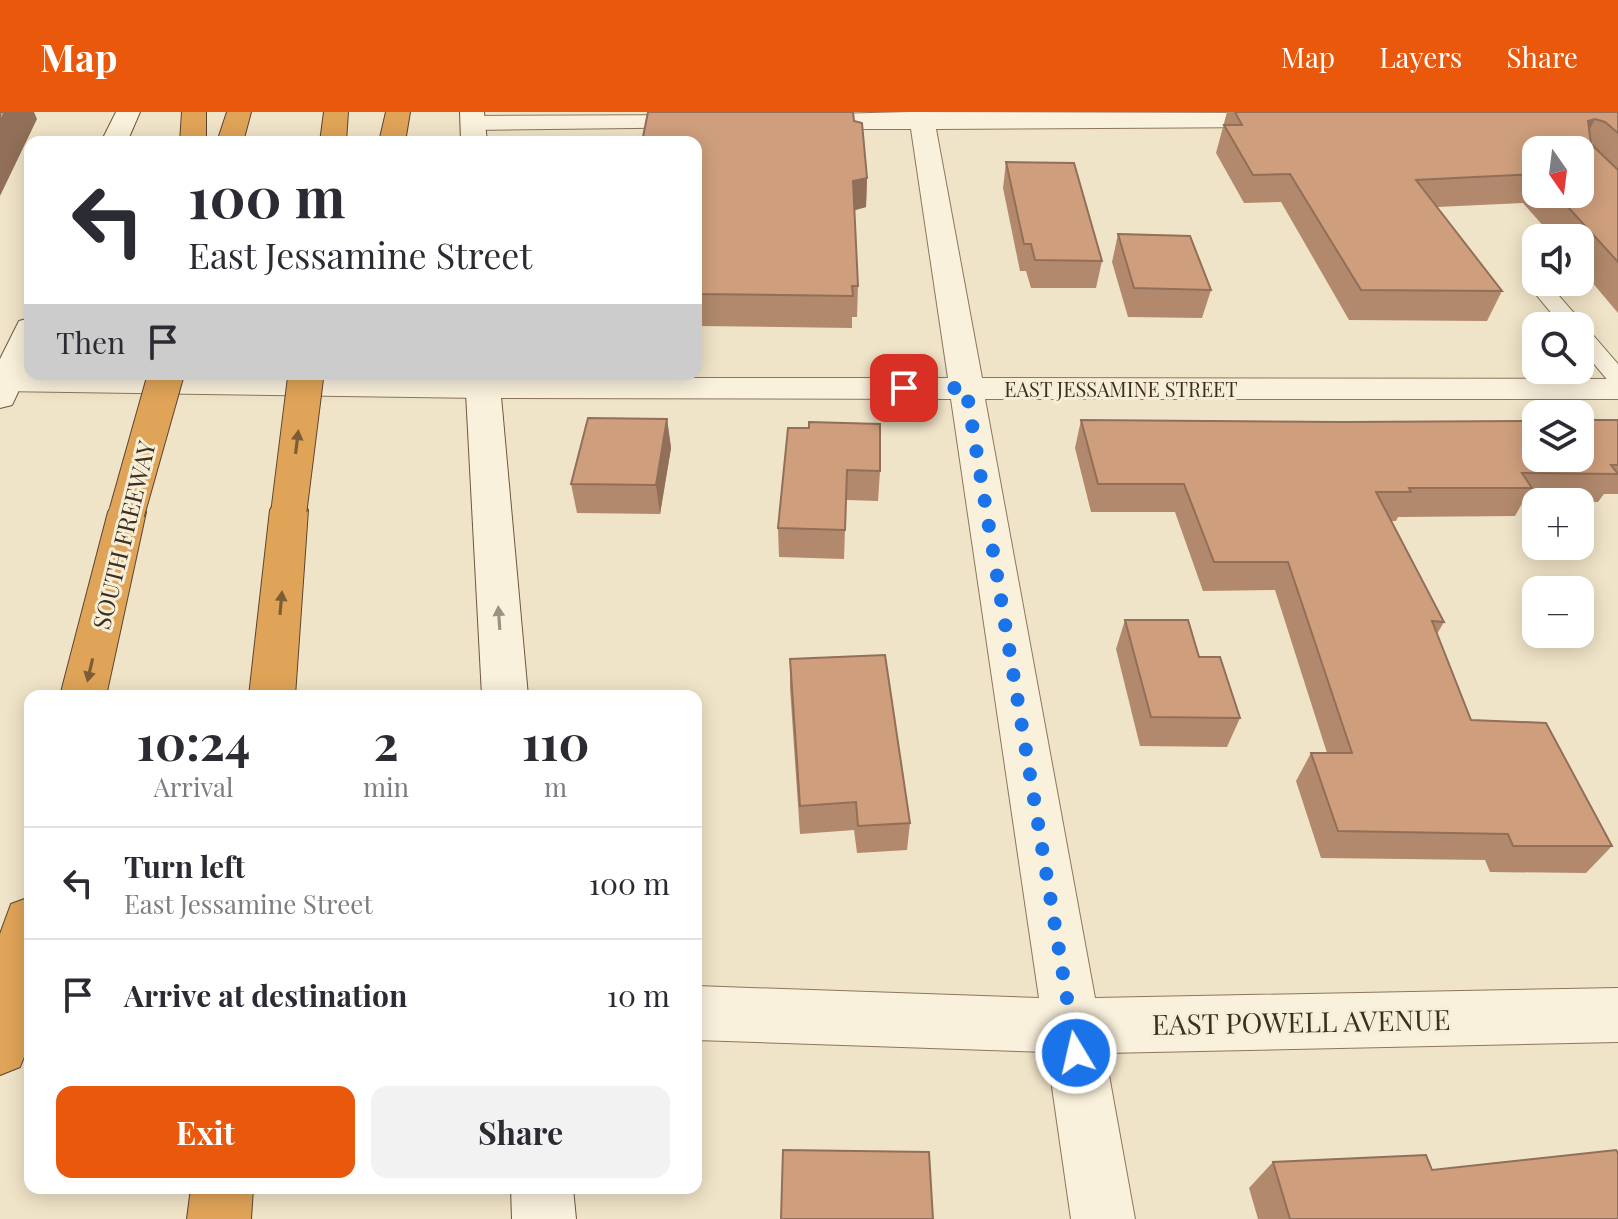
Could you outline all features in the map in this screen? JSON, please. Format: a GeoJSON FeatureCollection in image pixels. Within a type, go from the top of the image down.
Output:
{"type":"FeatureCollection","features":[{"type":"Feature","properties":{"kind":"highway"},"geometry":{"type":"LineString","coordinates":[[193,136],[194,112]]}},
{"type":"Feature","properties":{"kind":"highway"},"geometry":{"type":"LineString","coordinates":[[232,136],[239,112]]}},
{"type":"Feature","properties":{"kind":"highway"},"geometry":{"type":"LineString","coordinates":[[334,136],[336,112]]}},
{"type":"Feature","properties":{"kind":"highway"},"geometry":{"type":"LineString","coordinates":[[393,136],[398,112]]}},
{"type":"Feature","properties":{"kind":"highway","name":"SOUTH FREEWAY"},"geometry":{"type":"LineString","coordinates":[[84,690],[127,512],[164,380]]}},
{"type":"Feature","properties":{"kind":"highway"},"geometry":{"type":"LineString","coordinates":[[273,690],[289,510],[305,380]]}},
{"type":"Feature","properties":{"kind":"highway"},"geometry":{"type":"LineString","coordinates":[[0,1047],[24,946]]}},
{"type":"Feature","properties":{"kind":"highway"},"geometry":{"type":"LineString","coordinates":[[219,1219],[221,1194]]}},
{"type":"Feature","properties":{"kind":"street"},"geometry":{"type":"LineString","coordinates":[[117,136],[128,112]]}},
{"type":"Feature","properties":{"kind":"street"},"geometry":{"type":"LineString","coordinates":[[768,122],[922,117],[1304,120]]}},
{"type":"Feature","properties":{"kind":"street"},"geometry":{"type":"LineString","coordinates":[[922,117],[1103,1219]]}},
{"type":"Feature","properties":{"kind":"street"},"geometry":{"type":"LineString","coordinates":[[473,126],[737,122]]}},
{"type":"Feature","properties":{"kind":"street"},"geometry":{"type":"LineString","coordinates":[[2,387],[24,341]]}},
{"type":"Feature","properties":{"kind":"street"},"geometry":{"type":"LineString","coordinates":[[482,381],[505,690]]}},
{"type":"Feature","properties":{"kind":"street","name":"EAST JESSAMINE STREET"},"geometry":{"type":"LineString","coordinates":[[2,387],[482,381],[966,388],[1618,389]]}},
{"type":"Feature","properties":{"kind":"street","name":"EAST POWELL AVENUE"},"geometry":{"type":"LineString","coordinates":[[702,1013],[1071,1026],[1618,1015]]}},
{"type":"Feature","properties":{"kind":"street"},"geometry":{"type":"LineString","coordinates":[[542,1194],[544,1219]]}},
{"type":"Feature","properties":{"kind":"lane"},"geometry":{"type":"LineString","coordinates":[[1549,296],[1562,312]]}},
{"type":"Feature","properties":{"kind":"lane"},"geometry":{"type":"LineString","coordinates":[[1594,350],[1618,378]]}},
{"type":"Feature","properties":{"kind":"building"},"geometry":{"type":"Polygon","coordinates":[[[648,112],[853,112],[854,121],[862,123],[867,178],[853,181],[858,286],[852,286],[853,296],[702,294],[702,136],[643,136],[648,112]]]}},
{"type":"Feature","properties":{"kind":"building"},"geometry":{"type":"Polygon","coordinates":[[[1235,112],[1618,112],[1618,133],[1605,122],[1595,119],[1588,121],[1590,136],[1522,136],[1522,175],[1416,180],[1502,291],[1361,290],[1290,174],[1253,175],[1224,125],[1242,125],[1235,112]]]}},
{"type":"Feature","properties":{"kind":"building"},"geometry":{"type":"Polygon","coordinates":[[[1594,147],[1618,170],[1618,262],[1594,236],[1594,224],[1583,224],[1569,208],[1594,208],[1594,147]]]}},
{"type":"Feature","properties":{"kind":"building"},"geometry":{"type":"Polygon","coordinates":[[[1006,162],[1074,163],[1102,261],[1035,260],[1031,244],[1024,244],[1006,162]]]}},
{"type":"Feature","properties":{"kind":"building"},"geometry":{"type":"Polygon","coordinates":[[[1118,234],[1190,236],[1211,290],[1134,288],[1118,234]]]}},
{"type":"Feature","properties":{"kind":"building"},"geometry":{"type":"Polygon","coordinates":[[[588,418],[667,419],[656,485],[571,484],[588,418]]]}},
{"type":"Feature","properties":{"kind":"building"},"geometry":{"type":"Polygon","coordinates":[[[1081,420],[1522,421],[1522,472],[1594,472],[1594,420],[1618,420],[1618,465],[1611,465],[1618,474],[1522,473],[1532,488],[1409,488],[1411,492],[1376,492],[1444,622],[1432,621],[1471,720],[1546,723],[1612,846],[1513,846],[1508,834],[1338,831],[1311,753],[1352,753],[1288,562],[1214,562],[1184,484],[1098,484],[1081,420]]]}},
{"type":"Feature","properties":{"kind":"building"},"geometry":{"type":"Polygon","coordinates":[[[809,422],[880,424],[880,471],[847,470],[845,530],[778,528],[788,428],[809,428],[809,422]]]}},
{"type":"Feature","properties":{"kind":"building"},"geometry":{"type":"Polygon","coordinates":[[[1125,620],[1188,620],[1199,657],[1220,657],[1240,718],[1151,717],[1125,620]]]}},
{"type":"Feature","properties":{"kind":"building"},"geometry":{"type":"Polygon","coordinates":[[[885,655],[910,823],[858,826],[856,802],[800,806],[790,659],[885,655]]]}},
{"type":"Feature","properties":{"kind":"building"},"geometry":{"type":"Polygon","coordinates":[[[783,1150],[929,1152],[933,1219],[781,1219],[783,1150]]]}},
{"type":"Feature","properties":{"kind":"building"},"geometry":{"type":"Polygon","coordinates":[[[1616,1150],[1618,1219],[1290,1219],[1273,1162],[1426,1155],[1432,1170],[1616,1150]]]}},
{"type":"Feature","properties":{"kind":"route"},"geometry":{"type":"LineString","coordinates":[[904,388],[966,388],[1076,1053]]}}]}
